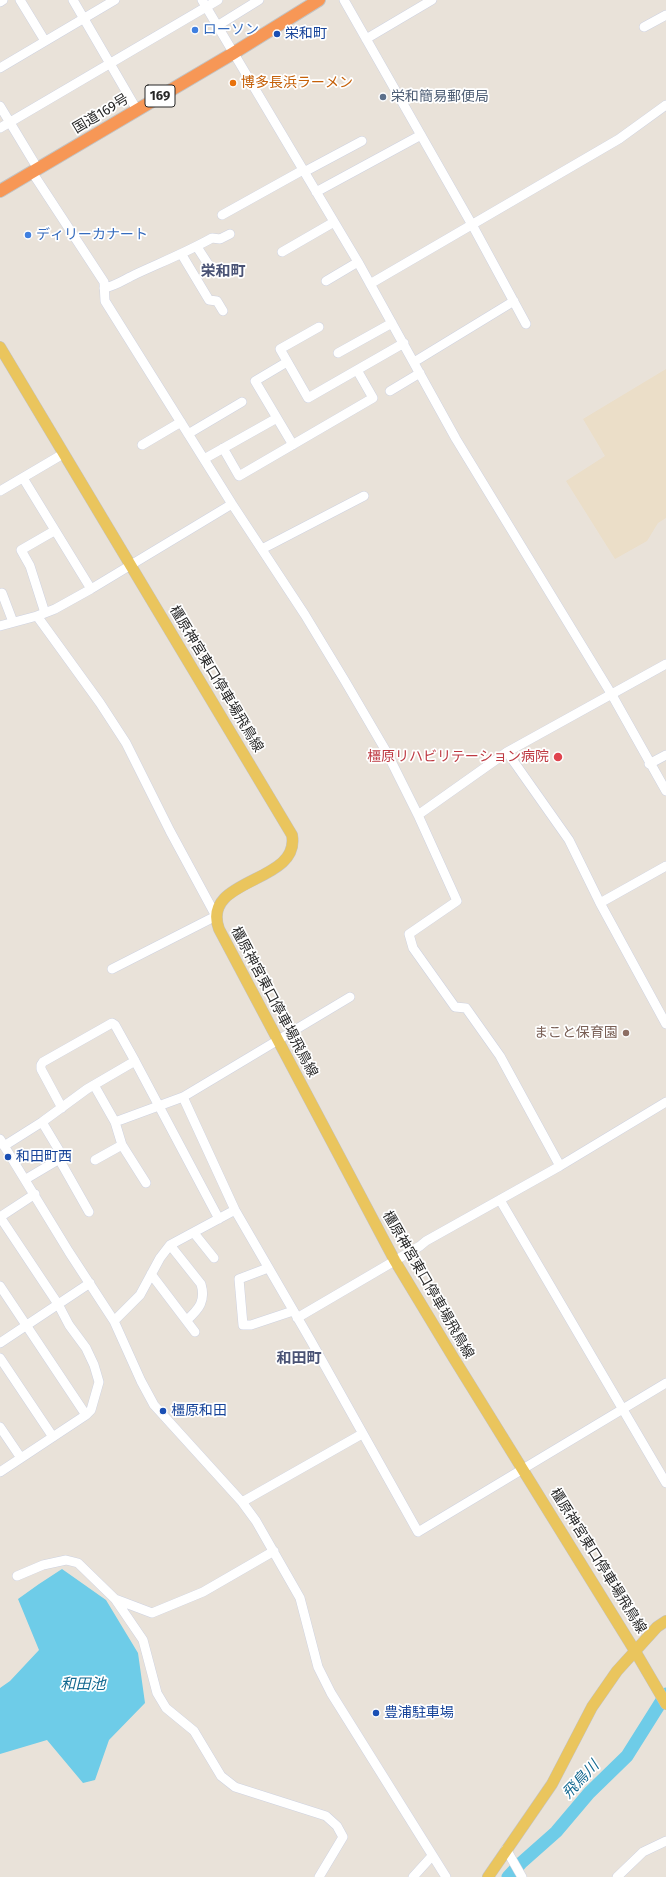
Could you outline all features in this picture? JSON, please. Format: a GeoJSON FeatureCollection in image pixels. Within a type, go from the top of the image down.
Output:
{"type":"FeatureCollection","features":[{"type":"Feature","properties":{"kind":"highway","name":"国道169号"},"geometry":{"type":"LineString","coordinates":[[0,191],[233,53],[319,0]]}},
{"type":"Feature","properties":{"kind":"main road","name":"橿原神宮東口停車場飛鳥線"},"geometry":{"type":"LineString","coordinates":[[0,347],[292,836],[292,849],[286,861],[229,894],[219,904],[216,916],[219,929],[395,1261],[635,1651],[666,1704]]}},
{"type":"Feature","properties":{"kind":"main road"},"geometry":{"type":"LineString","coordinates":[[635,1651],[666,1621]]}},
{"type":"Feature","properties":{"kind":"main road","name":"橿原神宮東口停車場飛鳥線"},"geometry":{"type":"LineString","coordinates":[[488,1877],[552,1784],[592,1706],[617,1671],[635,1651]]}},
{"type":"Feature","properties":{"kind":"street"},"geometry":{"type":"LineString","coordinates":[[20,0],[45,41]]}},
{"type":"Feature","properties":{"kind":"street"},"geometry":{"type":"LineString","coordinates":[[73,0],[137,110]]}},
{"type":"Feature","properties":{"kind":"street"},"geometry":{"type":"LineString","coordinates":[[0,68],[116,0]]}},
{"type":"Feature","properties":{"kind":"street"},"geometry":{"type":"LineString","coordinates":[[0,128],[110,63],[204,4],[218,0]]}},
{"type":"Feature","properties":{"kind":"street"},"geometry":{"type":"LineString","coordinates":[[344,0],[526,324]]}},
{"type":"Feature","properties":{"kind":"street"},"geometry":{"type":"LineString","coordinates":[[366,39],[432,0]]}},
{"type":"Feature","properties":{"kind":"street"},"geometry":{"type":"LineString","coordinates":[[217,26],[256,1]]}},
{"type":"Feature","properties":{"kind":"street"},"geometry":{"type":"LineString","coordinates":[[204,4],[358,262],[456,439],[612,695],[666,791]]}},
{"type":"Feature","properties":{"kind":"street"},"geometry":{"type":"LineString","coordinates":[[644,27],[666,15]]}},
{"type":"Feature","properties":{"kind":"street"},"geometry":{"type":"LineString","coordinates":[[370,284],[619,139],[666,105]]}},
{"type":"Feature","properties":{"kind":"street"},"geometry":{"type":"LineString","coordinates":[[0,106],[35,170],[104,282],[105,301],[232,504],[305,615],[386,751],[418,815],[456,901],[409,934],[413,948],[455,1007],[466,1008],[500,1056],[560,1166]]}},
{"type":"Feature","properties":{"kind":"street"},"geometry":{"type":"LineString","coordinates":[[316,192],[421,135]]}},
{"type":"Feature","properties":{"kind":"street"},"geometry":{"type":"LineString","coordinates":[[222,215],[362,141]]}},
{"type":"Feature","properties":{"kind":"street"},"geometry":{"type":"LineString","coordinates":[[282,252],[334,222]]}},
{"type":"Feature","properties":{"kind":"street"},"geometry":{"type":"LineString","coordinates":[[104,288],[114,286],[134,275],[182,255],[212,238],[220,240],[230,234]]}},
{"type":"Feature","properties":{"kind":"street"},"geometry":{"type":"LineString","coordinates":[[197,247],[210,267]]}},
{"type":"Feature","properties":{"kind":"street"},"geometry":{"type":"LineString","coordinates":[[182,255],[209,300],[217,301],[223,311]]}},
{"type":"Feature","properties":{"kind":"street"},"geometry":{"type":"LineString","coordinates":[[326,281],[358,262]]}},
{"type":"Feature","properties":{"kind":"street"},"geometry":{"type":"LineString","coordinates":[[414,362],[514,301]]}},
{"type":"Feature","properties":{"kind":"street"},"geometry":{"type":"LineString","coordinates":[[338,353],[392,323]]}},
{"type":"Feature","properties":{"kind":"street"},"geometry":{"type":"LineString","coordinates":[[319,327],[280,350],[308,398],[404,343]]}},
{"type":"Feature","properties":{"kind":"street"},"geometry":{"type":"LineString","coordinates":[[287,362],[255,381],[293,445]]}},
{"type":"Feature","properties":{"kind":"street"},"geometry":{"type":"LineString","coordinates":[[223,448],[239,476],[293,445],[373,398],[357,370]]}},
{"type":"Feature","properties":{"kind":"street"},"geometry":{"type":"LineString","coordinates":[[390,391],[420,373]]}},
{"type":"Feature","properties":{"kind":"street"},"geometry":{"type":"LineString","coordinates":[[188,434],[242,402]]}},
{"type":"Feature","properties":{"kind":"street"},"geometry":{"type":"LineString","coordinates":[[204,459],[277,418]]}},
{"type":"Feature","properties":{"kind":"street"},"geometry":{"type":"LineString","coordinates":[[142,445],[180,422]]}},
{"type":"Feature","properties":{"kind":"street"},"geometry":{"type":"LineString","coordinates":[[0,491],[63,454]]}},
{"type":"Feature","properties":{"kind":"street"},"geometry":{"type":"LineString","coordinates":[[23,478],[54,531],[91,589]]}},
{"type":"Feature","properties":{"kind":"street"},"geometry":{"type":"LineString","coordinates":[[262,549],[364,496]]}},
{"type":"Feature","properties":{"kind":"street"},"geometry":{"type":"LineString","coordinates":[[0,626],[41,615],[91,589],[129,564],[232,504]]}},
{"type":"Feature","properties":{"kind":"street"},"geometry":{"type":"LineString","coordinates":[[54,531],[21,550],[30,566],[41,615],[126,743],[170,831],[216,916],[112,969]]}},
{"type":"Feature","properties":{"kind":"street"},"geometry":{"type":"LineString","coordinates":[[2,593],[14,622]]}},
{"type":"Feature","properties":{"kind":"street"},"geometry":{"type":"LineString","coordinates":[[418,815],[507,752],[666,664]]}},
{"type":"Feature","properties":{"kind":"street"},"geometry":{"type":"LineString","coordinates":[[507,752],[569,840],[600,903],[666,1024]]}},
{"type":"Feature","properties":{"kind":"street"},"geometry":{"type":"LineString","coordinates":[[650,764],[666,755]]}},
{"type":"Feature","properties":{"kind":"street"},"geometry":{"type":"LineString","coordinates":[[600,903],[666,866]]}},
{"type":"Feature","properties":{"kind":"street"},"geometry":{"type":"LineString","coordinates":[[115,1122],[183,1097],[350,997]]}},
{"type":"Feature","properties":{"kind":"street"},"geometry":{"type":"LineString","coordinates":[[62,1108],[41,1069],[41,1065],[43,1062],[112,1023],[115,1025],[135,1061],[219,1219]]}},
{"type":"Feature","properties":{"kind":"street"},"geometry":{"type":"LineString","coordinates":[[135,1061],[94,1085],[42,1122],[2,1142],[114,1321],[141,1381],[154,1405],[242,1502],[256,1521],[300,1598],[318,1666],[331,1693],[446,1877]]}},
{"type":"Feature","properties":{"kind":"street"},"geometry":{"type":"LineString","coordinates":[[94,1085],[115,1122],[122,1146],[146,1183]]}},
{"type":"Feature","properties":{"kind":"street"},"geometry":{"type":"LineString","coordinates":[[183,1097],[235,1210],[418,1532],[666,1383]]}},
{"type":"Feature","properties":{"kind":"street"},"geometry":{"type":"LineString","coordinates":[[268,1268],[238,1278],[243,1325],[252,1325],[295,1314],[395,1261],[426,1241],[560,1166],[666,1102]]}},
{"type":"Feature","properties":{"kind":"street"},"geometry":{"type":"LineString","coordinates":[[26,1179],[63,1157],[42,1122]]}},
{"type":"Feature","properties":{"kind":"street"},"geometry":{"type":"LineString","coordinates":[[95,1160],[122,1146]]}},
{"type":"Feature","properties":{"kind":"street"},"geometry":{"type":"LineString","coordinates":[[59,1159],[89,1212]]}},
{"type":"Feature","properties":{"kind":"street"},"geometry":{"type":"LineString","coordinates":[[0,1472],[86,1415],[91,1410],[99,1382],[94,1365],[86,1348],[69,1325],[58,1304],[0,1217],[35,1194]]}},
{"type":"Feature","properties":{"kind":"street"},"geometry":{"type":"LineString","coordinates":[[500,1200],[621,1410],[666,1483]]}},
{"type":"Feature","properties":{"kind":"street"},"geometry":{"type":"LineString","coordinates":[[114,1321],[140,1295],[166,1249],[170,1245],[235,1210]]}},
{"type":"Feature","properties":{"kind":"street"},"geometry":{"type":"LineString","coordinates":[[194,1233],[214,1258]]}},
{"type":"Feature","properties":{"kind":"street"},"geometry":{"type":"LineString","coordinates":[[170,1245],[201,1284],[203,1290],[202,1303],[198,1310],[187,1320]]}},
{"type":"Feature","properties":{"kind":"street"},"geometry":{"type":"LineString","coordinates":[[152,1274],[195,1332]]}},
{"type":"Feature","properties":{"kind":"street"},"geometry":{"type":"LineString","coordinates":[[0,1343],[90,1283]]}},
{"type":"Feature","properties":{"kind":"street"},"geometry":{"type":"LineString","coordinates":[[0,1286],[86,1415]]}},
{"type":"Feature","properties":{"kind":"street"},"geometry":{"type":"LineString","coordinates":[[0,1358],[53,1437]]}},
{"type":"Feature","properties":{"kind":"street"},"geometry":{"type":"LineString","coordinates":[[0,1427],[21,1458]]}},
{"type":"Feature","properties":{"kind":"street"},"geometry":{"type":"LineString","coordinates":[[242,1502],[362,1434]]}},
{"type":"Feature","properties":{"kind":"street"},"geometry":{"type":"LineString","coordinates":[[115,1599],[152,1613],[203,1592],[274,1551]]}},
{"type":"Feature","properties":{"kind":"street"},"geometry":{"type":"LineString","coordinates":[[17,1576],[43,1565],[66,1560],[78,1563],[115,1599],[143,1640],[157,1693],[166,1708],[194,1731],[221,1776],[235,1787],[326,1816],[337,1826],[344,1837],[319,1877]]}},
{"type":"Feature","properties":{"kind":"street"},"geometry":{"type":"LineString","coordinates":[[617,1877],[643,1852],[666,1841]]}},
{"type":"Feature","properties":{"kind":"street"},"geometry":{"type":"LineString","coordinates":[[506,1849],[522,1877]]}},
{"type":"Feature","properties":{"kind":"street"},"geometry":{"type":"LineString","coordinates":[[413,1877],[432,1856]]}},
{"type":"Feature","properties":{"kind":"shaded area"},"geometry":{"type":"Polygon","coordinates":[[[666,369],[666,518],[658,523],[647,541],[615,559],[566,481],[605,456],[583,419],[666,369]]]}},
{"type":"Feature","properties":{"kind":"water","name":"和田池"},"geometry":{"type":"Polygon","coordinates":[[[62,1569],[106,1600],[138,1653],[145,1703],[109,1740],[95,1780],[83,1783],[47,1740],[0,1754],[0,1688],[10,1681],[39,1650],[18,1599],[62,1569]]]}},
{"type":"Feature","properties":{"kind":"waterway","name":"飛鳥川"},"geometry":{"type":"LineString","coordinates":[[508,1877],[521,1863],[556,1832],[589,1793],[627,1756],[666,1694]]}},
{"type":"Feature","properties":{"kind":"place","name":"ローソン"},"geometry":{"type":"Point","coordinates":[195,30]}},
{"type":"Feature","properties":{"kind":"place","name":"栄和町"},"geometry":{"type":"Point","coordinates":[277,34]}},
{"type":"Feature","properties":{"kind":"place","name":"博多長浜ラーメン"},"geometry":{"type":"Point","coordinates":[233,83]}},
{"type":"Feature","properties":{"kind":"place","name":"栄和簡易郵便局"},"geometry":{"type":"Point","coordinates":[383,97]}},
{"type":"Feature","properties":{"kind":"place","name":"ディリーカナート"},"geometry":{"type":"Point","coordinates":[28,235]}},
{"type":"Feature","properties":{"kind":"place","name":"橿原リハビリテーション病院"},"geometry":{"type":"Point","coordinates":[558,757]}},
{"type":"Feature","properties":{"kind":"place","name":"まこと保育園"},"geometry":{"type":"Point","coordinates":[626,1033]}},
{"type":"Feature","properties":{"kind":"place","name":"和田町西"},"geometry":{"type":"Point","coordinates":[8,1157]}},
{"type":"Feature","properties":{"kind":"place","name":"橿原和田"},"geometry":{"type":"Point","coordinates":[163,1411]}},
{"type":"Feature","properties":{"kind":"place","name":"豊浦駐車場"},"geometry":{"type":"Point","coordinates":[376,1713]}},
{"type":"Feature","properties":{"kind":"district","name":"栄和町"},"geometry":{"type":"Point","coordinates":[223,272]}},
{"type":"Feature","properties":{"kind":"district","name":"和田町"},"geometry":{"type":"Point","coordinates":[299,1359]}}]}
